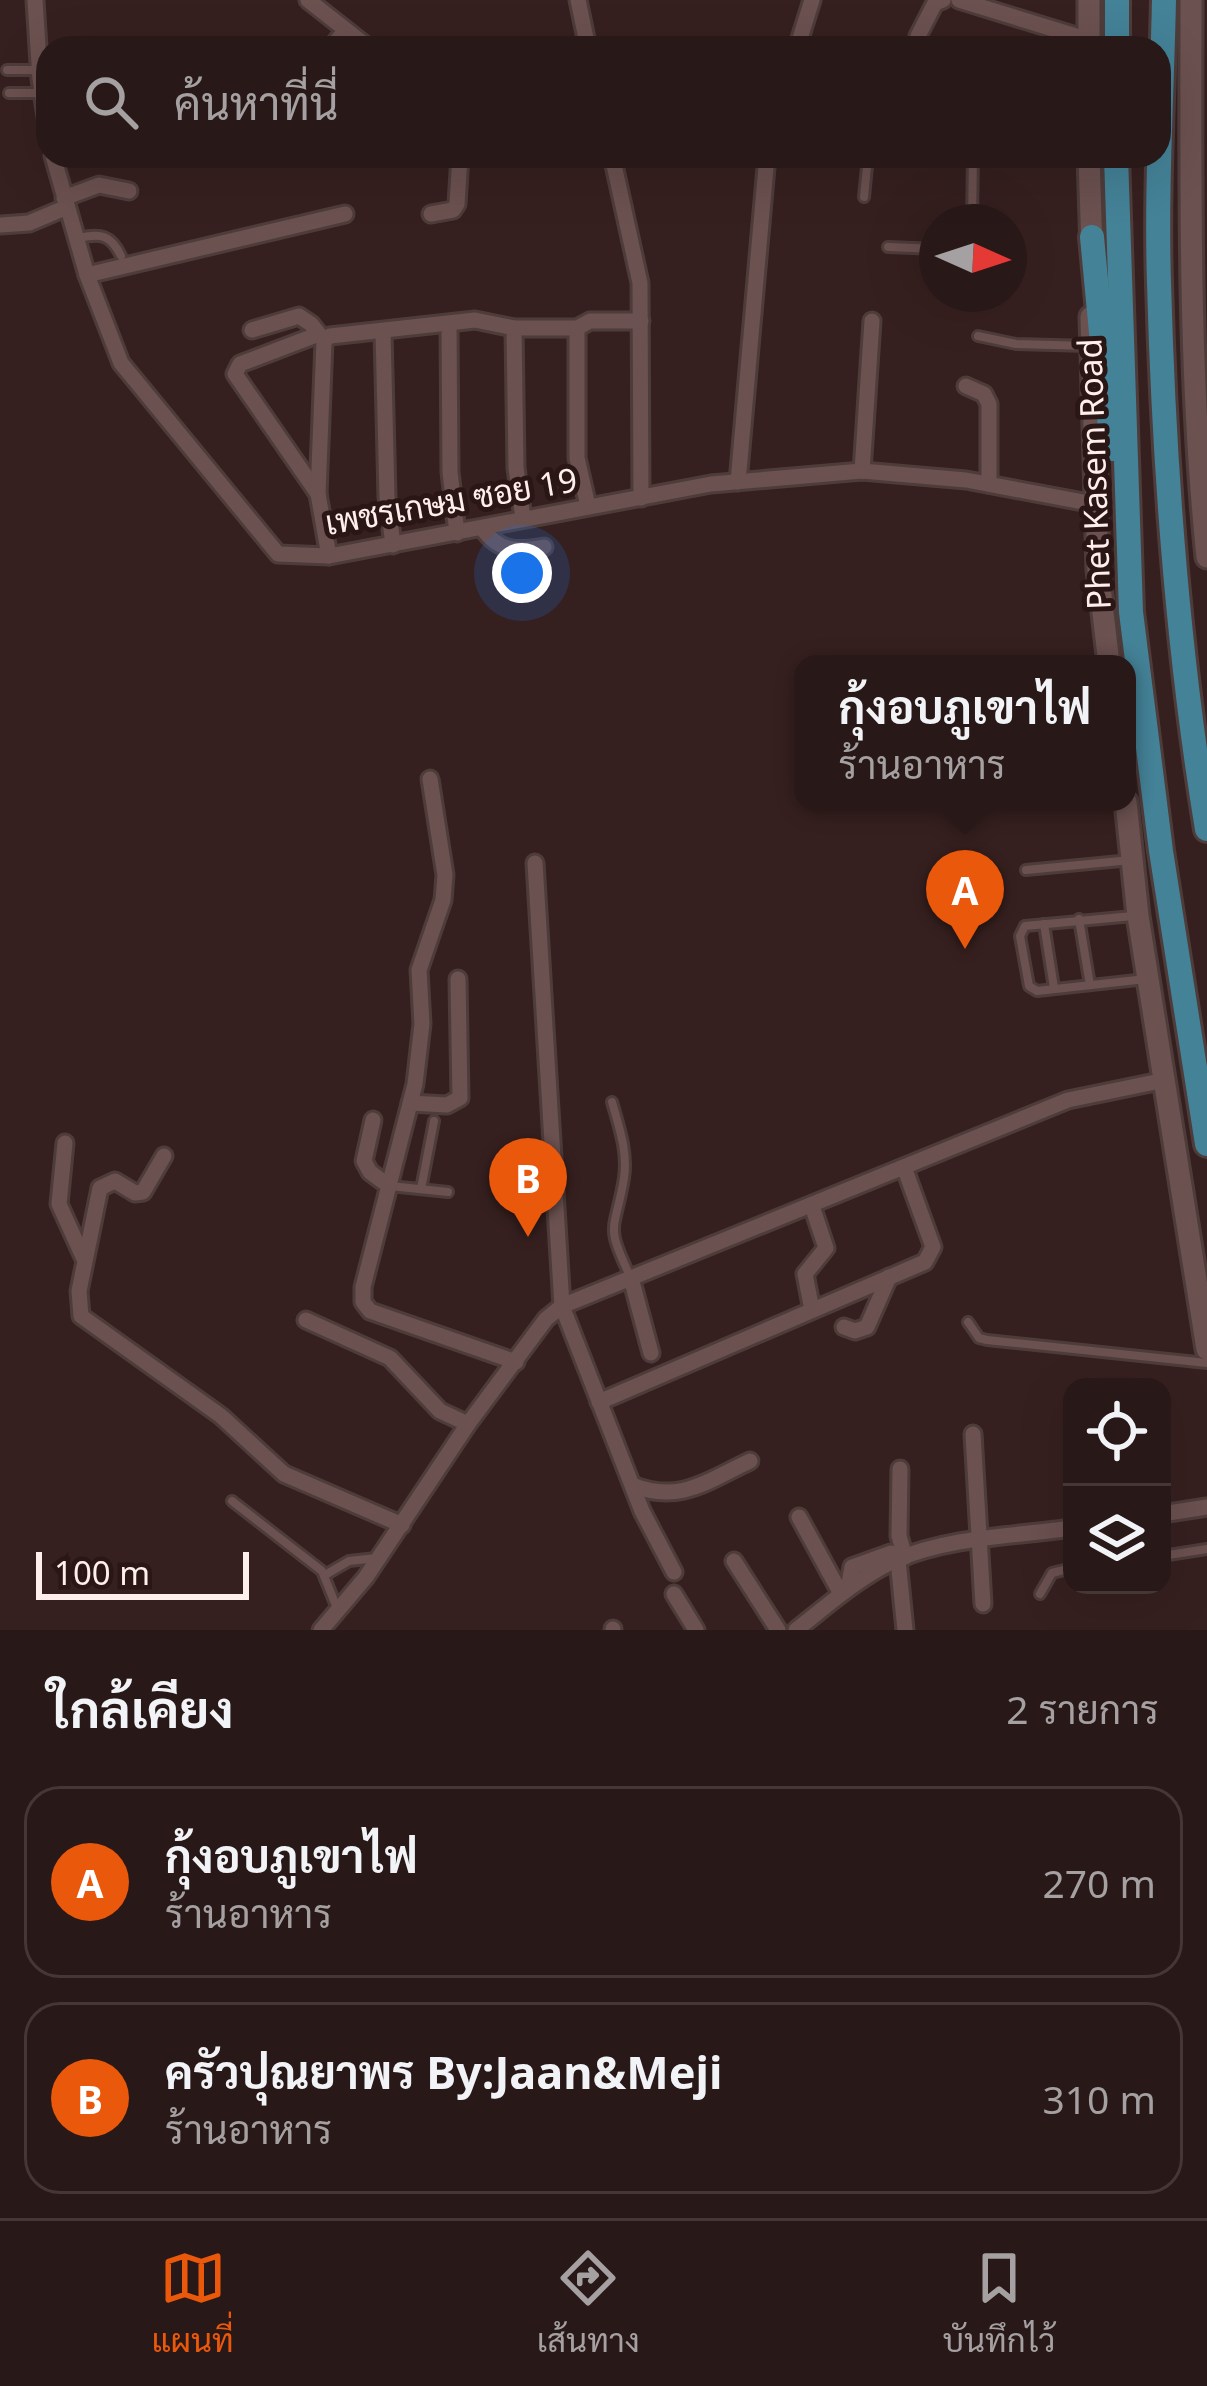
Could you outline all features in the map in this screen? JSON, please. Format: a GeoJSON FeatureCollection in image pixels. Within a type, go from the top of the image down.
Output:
{"type":"FeatureCollection","features":[{"type":"Feature","properties":{"kind":"highway"},"geometry":{"type":"LineString","coordinates":[[1117,0],[1117,36]]}},
{"type":"Feature","properties":{"kind":"highway"},"geometry":{"type":"LineString","coordinates":[[1163,36],[1164,0]]}},
{"type":"Feature","properties":{"kind":"highway","name":"Phet Kasem Road"},"geometry":{"type":"LineString","coordinates":[[1116,168],[1131,612],[1154,806],[1207,1144]]}},
{"type":"Feature","properties":{"kind":"highway"},"geometry":{"type":"LineString","coordinates":[[1160,168],[1158,279],[1173,578],[1207,829]]}},
{"type":"Feature","properties":{"kind":"highway"},"geometry":{"type":"LineString","coordinates":[[1092,237],[1131,612]]}},
{"type":"Feature","properties":{"kind":"main road"},"geometry":{"type":"LineString","coordinates":[[1089,0],[1089,36]]}},
{"type":"Feature","properties":{"kind":"main road"},"geometry":{"type":"LineString","coordinates":[[1191,0],[1199,102],[1199,202],[1190,323],[1207,557]]}},
{"type":"Feature","properties":{"kind":"main road"},"geometry":{"type":"LineString","coordinates":[[1090,168],[1094,504],[1108,655]]}},
{"type":"Feature","properties":{"kind":"main road"},"geometry":{"type":"LineString","coordinates":[[1127,811],[1138,916],[1207,1349]]}},
{"type":"Feature","properties":{"kind":"street"},"geometry":{"type":"LineString","coordinates":[[35,0],[37,36]]}},
{"type":"Feature","properties":{"kind":"street"},"geometry":{"type":"LineString","coordinates":[[308,0],[352,36]]}},
{"type":"Feature","properties":{"kind":"street"},"geometry":{"type":"LineString","coordinates":[[578,0],[586,36]]}},
{"type":"Feature","properties":{"kind":"street"},"geometry":{"type":"LineString","coordinates":[[801,36],[812,0]]}},
{"type":"Feature","properties":{"kind":"street"},"geometry":{"type":"LineString","coordinates":[[918,36],[935,3],[943,0]]}},
{"type":"Feature","properties":{"kind":"street"},"geometry":{"type":"LineString","coordinates":[[959,0],[1065,36]]}},
{"type":"Feature","properties":{"kind":"street","name":"เพชรเกษม ซอย 19"},"geometry":{"type":"LineString","coordinates":[[56,168],[87,274],[121,363],[278,554],[329,556],[738,482],[862,471],[989,484],[1094,504]]}},
{"type":"Feature","properties":{"kind":"street"},"geometry":{"type":"LineString","coordinates":[[431,214],[452,210],[457,204],[459,168]]}},
{"type":"Feature","properties":{"kind":"street"},"geometry":{"type":"LineString","coordinates":[[615,168],[640,283],[641,498]]}},
{"type":"Feature","properties":{"kind":"street"},"geometry":{"type":"LineString","coordinates":[[738,482],[766,168]]}},
{"type":"Feature","properties":{"kind":"street"},"geometry":{"type":"LineString","coordinates":[[1,225],[29,224],[99,185],[129,191]]}},
{"type":"Feature","properties":{"kind":"street"},"geometry":{"type":"LineString","coordinates":[[87,274],[345,214]]}},
{"type":"Feature","properties":{"kind":"street"},"geometry":{"type":"LineString","coordinates":[[252,331],[299,316],[321,338],[318,494],[329,556]]}},
{"type":"Feature","properties":{"kind":"street"},"geometry":{"type":"LineString","coordinates":[[318,494],[235,374],[240,364],[330,336],[449,323],[489,320],[514,328],[577,328],[590,321],[641,321]]}},
{"type":"Feature","properties":{"kind":"street"},"geometry":{"type":"LineString","coordinates":[[862,471],[872,321]]}},
{"type":"Feature","properties":{"kind":"street"},"geometry":{"type":"LineString","coordinates":[[449,323],[450,484],[457,533]]}},
{"type":"Feature","properties":{"kind":"street"},"geometry":{"type":"LineString","coordinates":[[514,328],[516,468],[523,518]]}},
{"type":"Feature","properties":{"kind":"street"},"geometry":{"type":"LineString","coordinates":[[577,328],[577,458],[588,506]]}},
{"type":"Feature","properties":{"kind":"street"},"geometry":{"type":"LineString","coordinates":[[383,332],[387,496],[393,545]]}},
{"type":"Feature","properties":{"kind":"street"},"geometry":{"type":"LineString","coordinates":[[966,386],[984,394],[989,404],[989,484]]}},
{"type":"Feature","properties":{"kind":"street"},"geometry":{"type":"LineString","coordinates":[[482,528],[492,542],[511,550],[544,547]]}},
{"type":"Feature","properties":{"kind":"street"},"geometry":{"type":"LineString","coordinates":[[430,779],[445,875],[442,900],[419,970],[422,1024],[410,1103],[363,1302],[370,1311],[516,1362]]}},
{"type":"Feature","properties":{"kind":"street"},"geometry":{"type":"LineString","coordinates":[[536,863],[562,1306],[632,1485],[674,1572]]}},
{"type":"Feature","properties":{"kind":"street"},"geometry":{"type":"LineString","coordinates":[[410,1103],[447,1105],[460,1098],[458,979]]}},
{"type":"Feature","properties":{"kind":"street"},"geometry":{"type":"LineString","coordinates":[[321,1630],[379,1558],[468,1424],[546,1319],[562,1306],[1068,1100],[1165,1080]]}},
{"type":"Feature","properties":{"kind":"street"},"geometry":{"type":"LineString","coordinates":[[373,1120],[364,1161],[389,1186]]}},
{"type":"Feature","properties":{"kind":"street"},"geometry":{"type":"LineString","coordinates":[[65,1143],[59,1204],[84,1259]]}},
{"type":"Feature","properties":{"kind":"street"},"geometry":{"type":"LineString","coordinates":[[164,1156],[143,1192],[135,1193],[115,1181],[100,1188],[84,1259],[81,1316],[221,1417],[284,1474],[402,1525]]}},
{"type":"Feature","properties":{"kind":"street"},"geometry":{"type":"LineString","coordinates":[[599,1402],[925,1262],[932,1253],[904,1168]]}},
{"type":"Feature","properties":{"kind":"street"},"geometry":{"type":"LineString","coordinates":[[812,1206],[826,1248],[805,1274],[812,1310]]}},
{"type":"Feature","properties":{"kind":"street"},"geometry":{"type":"LineString","coordinates":[[844,1327],[855,1331],[867,1327],[890,1277]]}},
{"type":"Feature","properties":{"kind":"street"},"geometry":{"type":"LineString","coordinates":[[631,1278],[651,1353]]}},
{"type":"Feature","properties":{"kind":"street"},"geometry":{"type":"LineString","coordinates":[[307,1320],[390,1358],[440,1411],[468,1424]]}},
{"type":"Feature","properties":{"kind":"street"},"geometry":{"type":"LineString","coordinates":[[973,1434],[983,1604]]}},
{"type":"Feature","properties":{"kind":"street"},"geometry":{"type":"LineString","coordinates":[[632,1485],[674,1495],[750,1461]]}},
{"type":"Feature","properties":{"kind":"street"},"geometry":{"type":"LineString","coordinates":[[900,1469],[905,1630]]}},
{"type":"Feature","properties":{"kind":"street"},"geometry":{"type":"LineString","coordinates":[[1171,1513],[1207,1507]]}},
{"type":"Feature","properties":{"kind":"street"},"geometry":{"type":"LineString","coordinates":[[799,1516],[844,1591]]}},
{"type":"Feature","properties":{"kind":"street"},"geometry":{"type":"LineString","coordinates":[[796,1630],[844,1591],[902,1558],[1063,1529]]}},
{"type":"Feature","properties":{"kind":"street"},"geometry":{"type":"LineString","coordinates":[[734,1561],[778,1630]]}},
{"type":"Feature","properties":{"kind":"street"},"geometry":{"type":"LineString","coordinates":[[674,1594],[696,1630]]}},
{"type":"Feature","properties":{"kind":"lane"},"geometry":{"type":"LineString","coordinates":[[336,36],[342,29]]}},
{"type":"Feature","properties":{"kind":"lane"},"geometry":{"type":"LineString","coordinates":[[7,70],[36,70]]}},
{"type":"Feature","properties":{"kind":"lane"},"geometry":{"type":"LineString","coordinates":[[9,92],[36,93]]}},
{"type":"Feature","properties":{"kind":"lane"},"geometry":{"type":"LineString","coordinates":[[864,197],[867,168]]}},
{"type":"Feature","properties":{"kind":"lane"},"geometry":{"type":"LineString","coordinates":[[972,204],[973,168]]}},
{"type":"Feature","properties":{"kind":"lane"},"geometry":{"type":"LineString","coordinates":[[76,238],[105,236],[114,241],[121,256]]}},
{"type":"Feature","properties":{"kind":"lane"},"geometry":{"type":"LineString","coordinates":[[888,247],[919,248]]}},
{"type":"Feature","properties":{"kind":"lane"},"geometry":{"type":"LineString","coordinates":[[978,336],[1016,344],[1090,346]]}},
{"type":"Feature","properties":{"kind":"lane"},"geometry":{"type":"LineString","coordinates":[[1026,870],[1132,860]]}},
{"type":"Feature","properties":{"kind":"lane"},"geometry":{"type":"LineString","coordinates":[[1138,916],[1024,926],[1020,936],[1029,986],[1036,991],[1148,979]]}},
{"type":"Feature","properties":{"kind":"lane"},"geometry":{"type":"LineString","coordinates":[[1079,919],[1090,985]]}},
{"type":"Feature","properties":{"kind":"lane"},"geometry":{"type":"LineString","coordinates":[[1044,924],[1054,988]]}},
{"type":"Feature","properties":{"kind":"lane"},"geometry":{"type":"LineString","coordinates":[[612,1102],[623,1139],[624,1177],[612,1224],[614,1242],[631,1278]]}},
{"type":"Feature","properties":{"kind":"lane"},"geometry":{"type":"LineString","coordinates":[[421,1190],[434,1121]]}},
{"type":"Feature","properties":{"kind":"lane"},"geometry":{"type":"LineString","coordinates":[[389,1186],[448,1192]]}},
{"type":"Feature","properties":{"kind":"lane"},"geometry":{"type":"LineString","coordinates":[[968,1322],[979,1338],[987,1340],[1207,1363]]}},
{"type":"Feature","properties":{"kind":"lane"},"geometry":{"type":"LineString","coordinates":[[232,1501],[287,1540],[325,1575],[339,1612]]}},
{"type":"Feature","properties":{"kind":"lane"},"geometry":{"type":"LineString","coordinates":[[1171,1555],[1207,1550]]}},
{"type":"Feature","properties":{"kind":"lane"},"geometry":{"type":"LineString","coordinates":[[325,1575],[349,1561],[379,1558]]}},
{"type":"Feature","properties":{"kind":"lane"},"geometry":{"type":"LineString","coordinates":[[1040,1594],[1052,1573],[1063,1570]]}},
{"type":"Feature","properties":{"kind":"place","name":"กุ้งอบภูเขาไฟ"},"geometry":{"type":"Point","coordinates":[965,949]}},
{"type":"Feature","properties":{"kind":"place","name":"ครัวปุณยาพร By:Jaan&Meji"},"geometry":{"type":"Point","coordinates":[528,1237]}}]}
